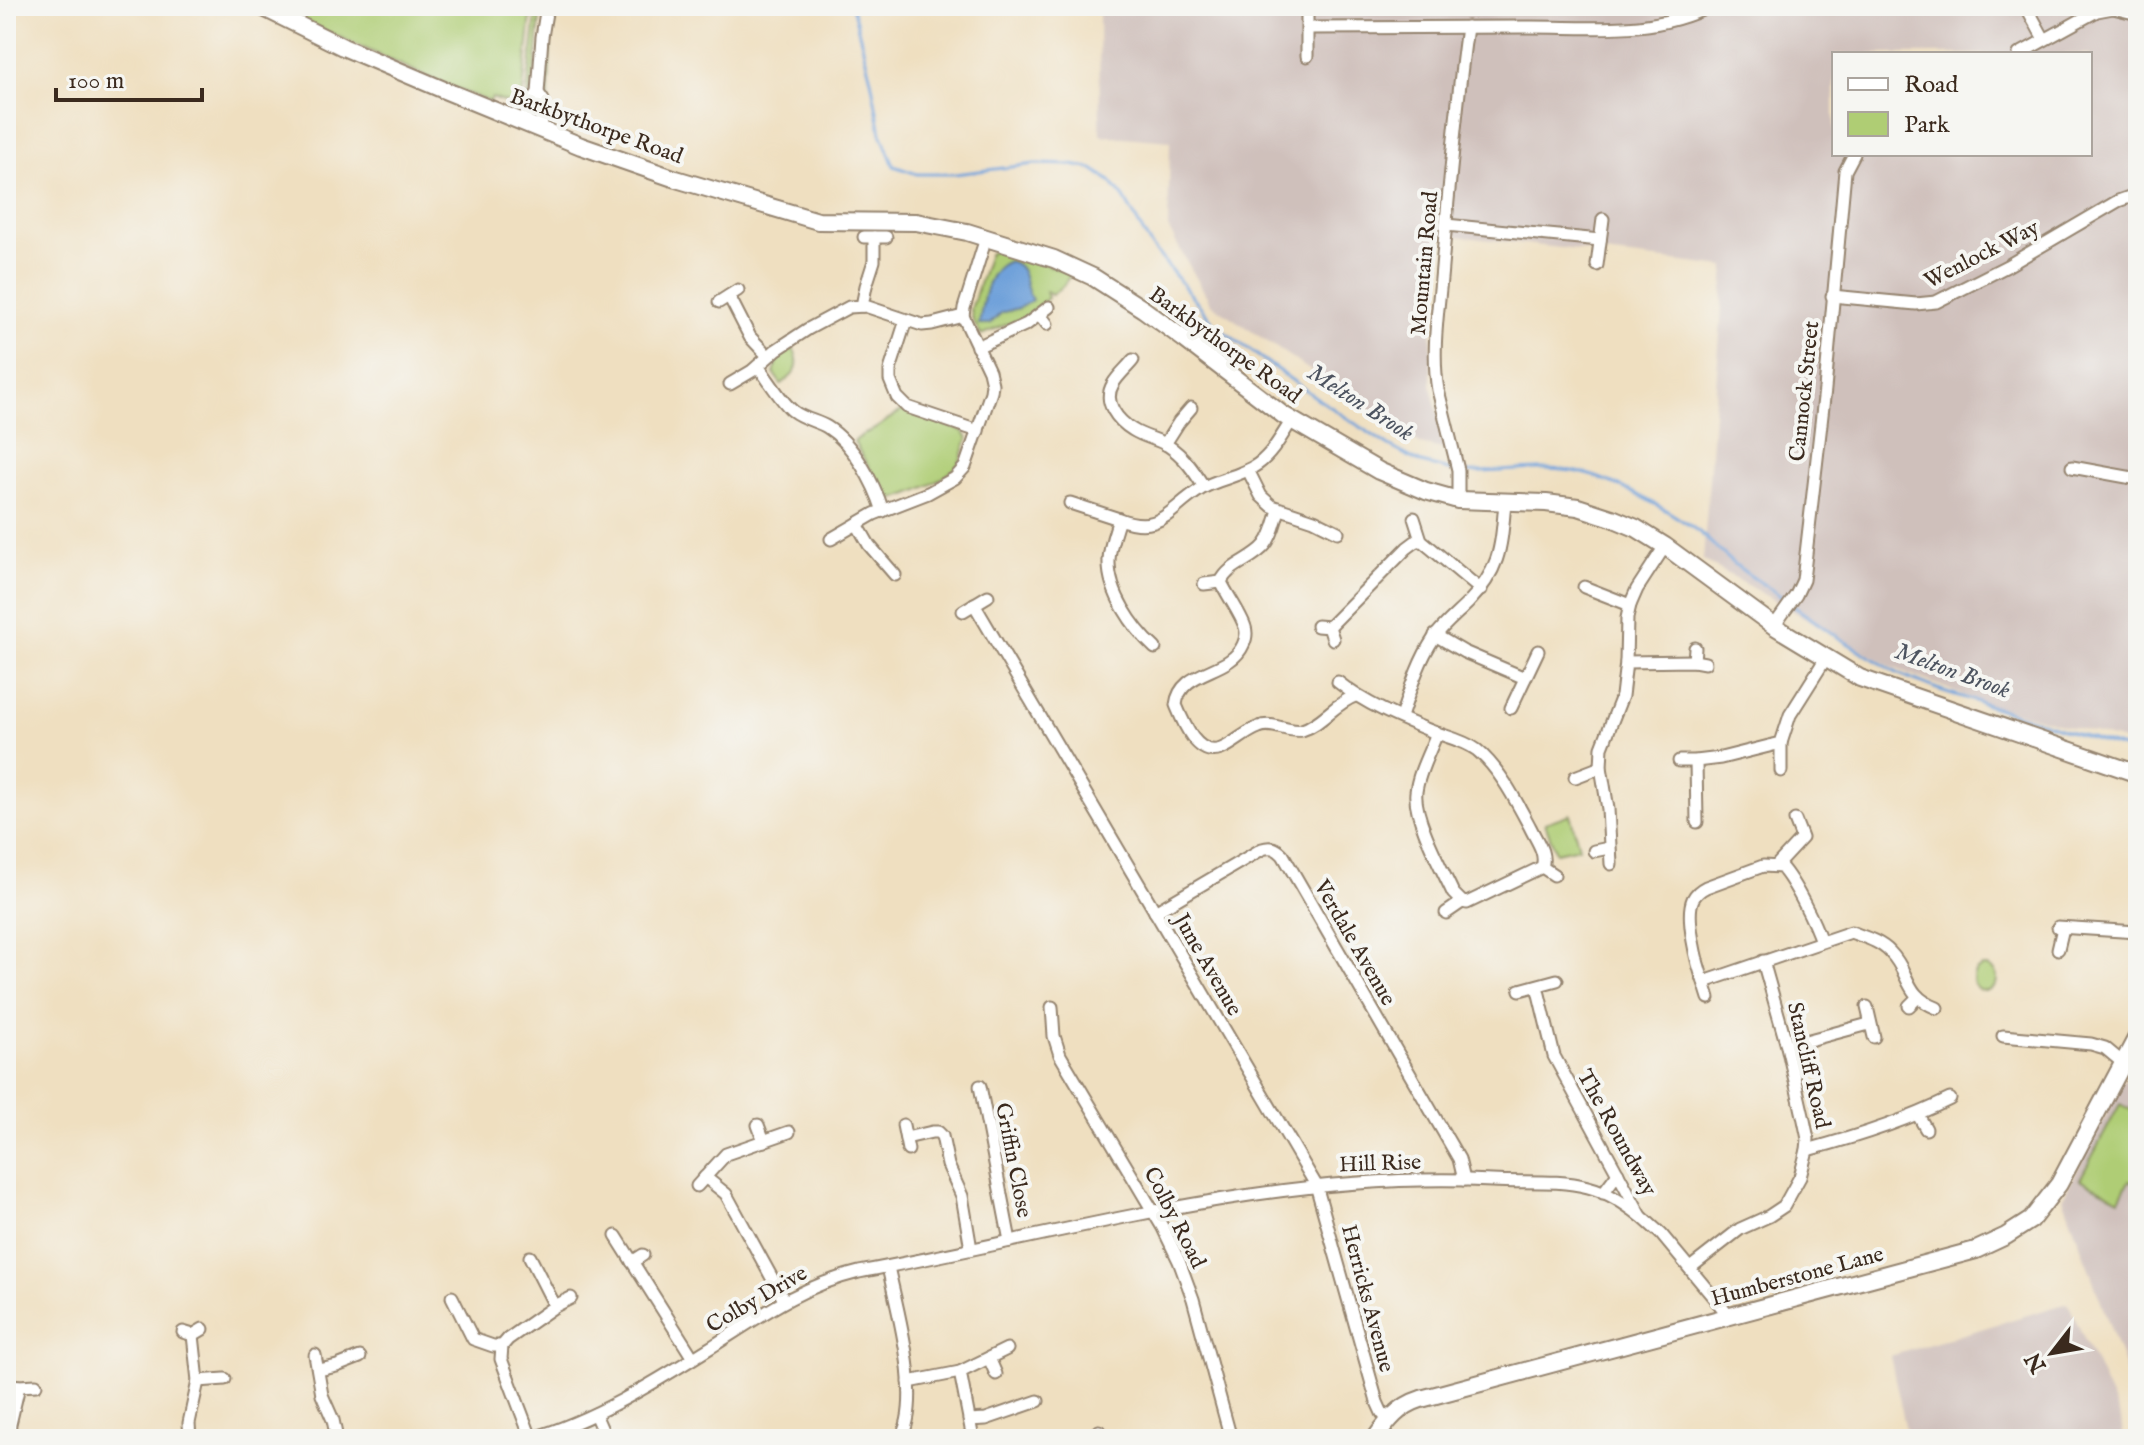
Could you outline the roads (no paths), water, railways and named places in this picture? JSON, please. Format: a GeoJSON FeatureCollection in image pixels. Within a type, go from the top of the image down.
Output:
{"type":"FeatureCollection","features":[{"type":"Feature","properties":{"kind":"street","name":"Barkbythorpe Road"},"geometry":{"type":"LineString","coordinates":[[260,6],[343,47],[608,156],[809,219],[830,222],[916,222],[986,238],[1054,259],[1093,277],[1184,339],[1292,420],[1379,471],[1426,491],[1458,493],[1505,502],[1578,507],[1636,528],[1774,626],[1860,678],[2138,774]]}},
{"type":"Feature","properties":{"kind":"street"},"geometry":{"type":"LineString","coordinates":[[523,122],[538,93],[547,6]]}},
{"type":"Feature","properties":{"kind":"street"},"geometry":{"type":"LineString","coordinates":[[1307,6],[1307,56]]}},
{"type":"Feature","properties":{"kind":"street"},"geometry":{"type":"LineString","coordinates":[[1308,28],[1644,27],[1691,16],[1710,6]]}},
{"type":"Feature","properties":{"kind":"street"},"geometry":{"type":"LineString","coordinates":[[2026,6],[2044,39]]}},
{"type":"Feature","properties":{"kind":"street"},"geometry":{"type":"LineString","coordinates":[[2022,52],[2097,11],[2113,8],[2138,14]]}},
{"type":"Feature","properties":{"kind":"street","name":"Mountain Road"},"geometry":{"type":"LineString","coordinates":[[1458,493],[1456,463],[1436,377],[1436,346],[1467,27]]}},
{"type":"Feature","properties":{"kind":"street"},"geometry":{"type":"LineString","coordinates":[[538,93],[543,100],[541,130]]}},
{"type":"Feature","properties":{"kind":"street","name":"Cannock Street"},"geometry":{"type":"LineString","coordinates":[[1774,626],[1803,580],[1845,171],[1853,156]]}},
{"type":"Feature","properties":{"kind":"street","name":"Wenlock Way"},"geometry":{"type":"LineString","coordinates":[[1832,296],[1916,304],[1936,302],[2007,266],[2118,201],[2138,194]]}},
{"type":"Feature","properties":{"kind":"street"},"geometry":{"type":"LineString","coordinates":[[1597,265],[1603,219]]}},
{"type":"Feature","properties":{"kind":"street"},"geometry":{"type":"LineString","coordinates":[[1446,225],[1600,240]]}},
{"type":"Feature","properties":{"kind":"street"},"geometry":{"type":"LineString","coordinates":[[862,306],[874,261],[875,237]]}},
{"type":"Feature","properties":{"kind":"street"},"geometry":{"type":"LineString","coordinates":[[831,539],[883,511],[925,495],[958,475],[968,460],[992,384],[963,316],[986,238]]}},
{"type":"Feature","properties":{"kind":"street"},"geometry":{"type":"LineString","coordinates":[[729,296],[750,337],[768,356]]}},
{"type":"Feature","properties":{"kind":"street"},"geometry":{"type":"LineString","coordinates":[[730,384],[814,325],[849,307],[862,306],[926,325],[963,316]]}},
{"type":"Feature","properties":{"kind":"street"},"geometry":{"type":"LineString","coordinates":[[977,347],[1045,315]]}},
{"type":"Feature","properties":{"kind":"street"},"geometry":{"type":"LineString","coordinates":[[906,320],[890,370],[895,394],[907,407],[978,431]]}},
{"type":"Feature","properties":{"kind":"street"},"geometry":{"type":"LineString","coordinates":[[1133,360],[1108,383],[1112,409],[1132,429],[1165,444],[1188,463],[1204,487]]}},
{"type":"Feature","properties":{"kind":"street"},"geometry":{"type":"LineString","coordinates":[[758,366],[791,410],[824,425],[846,443],[871,483],[883,511]]}},
{"type":"Feature","properties":{"kind":"street"},"geometry":{"type":"LineString","coordinates":[[1165,444],[1193,405]]}},
{"type":"Feature","properties":{"kind":"street"},"geometry":{"type":"LineString","coordinates":[[1077,508],[1138,524],[1156,521],[1204,487],[1248,470],[1268,454],[1292,420]]}},
{"type":"Feature","properties":{"kind":"street"},"geometry":{"type":"LineString","coordinates":[[2072,467],[2138,479]]}},
{"type":"Feature","properties":{"kind":"street"},"geometry":{"type":"LineString","coordinates":[[1248,470],[1263,497],[1279,510],[1314,520],[1338,532]]}},
{"type":"Feature","properties":{"kind":"street"},"geometry":{"type":"LineString","coordinates":[[1401,717],[1421,660],[1435,635],[1489,579],[1500,552],[1505,502]]}},
{"type":"Feature","properties":{"kind":"street"},"geometry":{"type":"LineString","coordinates":[[1204,584],[1221,582],[1229,570],[1253,557],[1272,534],[1279,510]]}},
{"type":"Feature","properties":{"kind":"street"},"geometry":{"type":"LineString","coordinates":[[1414,518],[1421,540],[1481,590]]}},
{"type":"Feature","properties":{"kind":"street"},"geometry":{"type":"LineString","coordinates":[[1119,519],[1109,556],[1116,594],[1135,613],[1142,635],[1155,648]]}},
{"type":"Feature","properties":{"kind":"street"},"geometry":{"type":"LineString","coordinates":[[1310,533],[1314,520]]}},
{"type":"Feature","properties":{"kind":"street"},"geometry":{"type":"LineString","coordinates":[[857,524],[887,571]]}},
{"type":"Feature","properties":{"kind":"street"},"geometry":{"type":"LineString","coordinates":[[1326,630],[1407,548],[1421,540]]}},
{"type":"Feature","properties":{"kind":"street"},"geometry":{"type":"LineString","coordinates":[[1611,864],[1608,809],[1601,767],[1602,747],[1622,696],[1630,605],[1665,546]]}},
{"type":"Feature","properties":{"kind":"street"},"geometry":{"type":"LineString","coordinates":[[1221,582],[1245,626],[1246,637],[1235,659],[1208,671],[1183,686],[1179,692],[1176,705],[1196,742],[1211,750],[1220,749],[1264,725],[1286,730],[1306,729],[1341,702],[1355,696]]}},
{"type":"Feature","properties":{"kind":"street"},"geometry":{"type":"LineString","coordinates":[[1584,587],[1630,605]]}},
{"type":"Feature","properties":{"kind":"street","name":"June Avenue"},"geometry":{"type":"LineString","coordinates":[[988,596],[969,608],[1071,760],[1155,912],[1316,1185]]}},
{"type":"Feature","properties":{"kind":"street"},"geometry":{"type":"LineString","coordinates":[[1435,635],[1464,652],[1525,678]]}},
{"type":"Feature","properties":{"kind":"street"},"geometry":{"type":"LineString","coordinates":[[1626,662],[1700,662],[1695,648]]}},
{"type":"Feature","properties":{"kind":"street"},"geometry":{"type":"LineString","coordinates":[[1511,708],[1538,651]]}},
{"type":"Feature","properties":{"kind":"street"},"geometry":{"type":"LineString","coordinates":[[1781,771],[1781,743],[1790,715],[1826,658]]}},
{"type":"Feature","properties":{"kind":"street"},"geometry":{"type":"LineString","coordinates":[[1338,682],[1355,696],[1464,742],[1477,751],[1494,769],[1524,816],[1542,851],[1542,867]]}},
{"type":"Feature","properties":{"kind":"street"},"geometry":{"type":"LineString","coordinates":[[1437,733],[1416,788],[1415,802],[1453,893],[1467,903],[1542,867]]}},
{"type":"Feature","properties":{"kind":"street"},"geometry":{"type":"LineString","coordinates":[[1679,761],[1721,758],[1781,743]]}},
{"type":"Feature","properties":{"kind":"street"},"geometry":{"type":"LineString","coordinates":[[1696,761],[1697,822]]}},
{"type":"Feature","properties":{"kind":"street"},"geometry":{"type":"LineString","coordinates":[[1575,777],[1601,767]]}},
{"type":"Feature","properties":{"kind":"street"},"geometry":{"type":"LineString","coordinates":[[1776,866],[1802,838],[1795,820]]}},
{"type":"Feature","properties":{"kind":"street"},"geometry":{"type":"LineString","coordinates":[[1594,851],[1609,848]]}},
{"type":"Feature","properties":{"kind":"street","name":"Verdale Avenue"},"geometry":{"type":"LineString","coordinates":[[1155,912],[1262,849],[1278,850],[1459,1159],[1464,1180]]}},
{"type":"Feature","properties":{"kind":"street"},"geometry":{"type":"LineString","coordinates":[[1709,998],[1693,943],[1691,905],[1694,897],[1706,887],[1763,866],[1781,867],[1788,874],[1821,942]]}},
{"type":"Feature","properties":{"kind":"street"},"geometry":{"type":"LineString","coordinates":[[1542,867],[1554,875]]}},
{"type":"Feature","properties":{"kind":"street"},"geometry":{"type":"LineString","coordinates":[[1446,913],[1462,902]]}},
{"type":"Feature","properties":{"kind":"street"},"geometry":{"type":"LineString","coordinates":[[2058,949],[2061,927],[2138,932]]}},
{"type":"Feature","properties":{"kind":"street"},"geometry":{"type":"LineString","coordinates":[[1704,982],[1851,932],[1882,945],[1890,952],[1912,991],[1937,1008]]}},
{"type":"Feature","properties":{"kind":"street","name":"Stancliff Road"},"geometry":{"type":"LineString","coordinates":[[1690,1268],[1740,1229],[1784,1206],[1800,1177],[1807,1150],[1808,1139],[1787,1046],[1763,961]]}},
{"type":"Feature","properties":{"kind":"street"},"geometry":{"type":"LineString","coordinates":[[1520,990],[1557,980]]}},
{"type":"Feature","properties":{"kind":"street","name":"The Roundway"},"geometry":{"type":"LineString","coordinates":[[1537,986],[1554,1056],[1641,1216],[1661,1234],[1729,1316]]}},
{"type":"Feature","properties":{"kind":"street"},"geometry":{"type":"LineString","coordinates":[[1909,1006],[1918,997]]}},
{"type":"Feature","properties":{"kind":"street","name":"Colby Road"},"geometry":{"type":"LineString","coordinates":[[1052,1007],[1053,1028],[1060,1055],[1154,1211],[1179,1261],[1193,1299],[1231,1439]]}},
{"type":"Feature","properties":{"kind":"street"},"geometry":{"type":"LineString","coordinates":[[1867,1007],[1874,1037]]}},
{"type":"Feature","properties":{"kind":"street"},"geometry":{"type":"LineString","coordinates":[[1787,1046],[1869,1024]]}},
{"type":"Feature","properties":{"kind":"street"},"geometry":{"type":"LineString","coordinates":[[1053,1028],[1069,1026]]}},
{"type":"Feature","properties":{"kind":"street","name":"Humberstone Lane"},"geometry":{"type":"LineString","coordinates":[[1375,1439],[1388,1420],[1402,1408],[1421,1399],[1976,1250],[2010,1234],[2031,1220],[2059,1184],[2138,1035]]}},
{"type":"Feature","properties":{"kind":"street"},"geometry":{"type":"LineString","coordinates":[[2009,1041],[2091,1044],[2105,1048],[2123,1063]]}},
{"type":"Feature","properties":{"kind":"street","name":"Griffin Close"},"geometry":{"type":"LineString","coordinates":[[980,1086],[1010,1241]]}},
{"type":"Feature","properties":{"kind":"street"},"geometry":{"type":"LineString","coordinates":[[1807,1150],[1918,1115],[1950,1099]]}},
{"type":"Feature","properties":{"kind":"street"},"geometry":{"type":"LineString","coordinates":[[1918,1115],[1926,1129]]}},
{"type":"Feature","properties":{"kind":"street"},"geometry":{"type":"LineString","coordinates":[[758,1125],[764,1141]]}},
{"type":"Feature","properties":{"kind":"street"},"geometry":{"type":"LineString","coordinates":[[903,1125],[907,1144],[932,1132],[942,1136],[948,1165],[962,1196],[971,1249]]}},
{"type":"Feature","properties":{"kind":"street"},"geometry":{"type":"LineString","coordinates":[[784,1300],[726,1194],[701,1182],[726,1154],[789,1132]]}},
{"type":"Feature","properties":{"kind":"street"},"geometry":{"type":"LineString","coordinates":[[1603,1193],[1618,1173]]}},
{"type":"Feature","properties":{"kind":"street","name":"Hill Rise"},"geometry":{"type":"LineString","coordinates":[[1115,1220],[1316,1185],[1464,1180],[1562,1183],[1589,1187],[1620,1201],[1641,1216]]}},
{"type":"Feature","properties":{"kind":"street","name":"Herricks Avenue"},"geometry":{"type":"LineString","coordinates":[[1316,1185],[1377,1402],[1388,1420]]}},
{"type":"Feature","properties":{"kind":"street","name":"Colby Drive"},"geometry":{"type":"LineString","coordinates":[[530,1439],[579,1423],[693,1358],[784,1300],[814,1286],[846,1275],[1115,1220]]}},
{"type":"Feature","properties":{"kind":"street"},"geometry":{"type":"LineString","coordinates":[[616,1236],[638,1258],[693,1358]]}},
{"type":"Feature","properties":{"kind":"street"},"geometry":{"type":"LineString","coordinates":[[536,1261],[555,1306]]}},
{"type":"Feature","properties":{"kind":"street"},"geometry":{"type":"LineString","coordinates":[[888,1267],[911,1401],[900,1439]]}},
{"type":"Feature","properties":{"kind":"street"},"geometry":{"type":"LineString","coordinates":[[452,1297],[462,1306],[473,1339],[502,1346]]}},
{"type":"Feature","properties":{"kind":"street"},"geometry":{"type":"LineString","coordinates":[[530,1439],[501,1359],[502,1346],[555,1306],[571,1298]]}},
{"type":"Feature","properties":{"kind":"street"},"geometry":{"type":"LineString","coordinates":[[190,1439],[189,1423],[198,1381],[193,1332]]}},
{"type":"Feature","properties":{"kind":"street"},"geometry":{"type":"LineString","coordinates":[[909,1382],[960,1372],[1007,1349]]}},
{"type":"Feature","properties":{"kind":"street"},"geometry":{"type":"LineString","coordinates":[[315,1355],[322,1395],[337,1439]]}},
{"type":"Feature","properties":{"kind":"street"},"geometry":{"type":"LineString","coordinates":[[319,1370],[360,1357]]}},
{"type":"Feature","properties":{"kind":"street"},"geometry":{"type":"LineString","coordinates":[[989,1358],[996,1374]]}},
{"type":"Feature","properties":{"kind":"street"},"geometry":{"type":"LineString","coordinates":[[960,1372],[973,1439]]}},
{"type":"Feature","properties":{"kind":"street"},"geometry":{"type":"LineString","coordinates":[[198,1381],[225,1379]]}},
{"type":"Feature","properties":{"kind":"street"},"geometry":{"type":"LineString","coordinates":[[6,1384],[36,1385]]}},
{"type":"Feature","properties":{"kind":"street"},"geometry":{"type":"LineString","coordinates":[[9,1439],[19,1386]]}},
{"type":"Feature","properties":{"kind":"street"},"geometry":{"type":"LineString","coordinates":[[969,1420],[986,1419],[1038,1401]]}},
{"type":"Feature","properties":{"kind":"street"},"geometry":{"type":"LineString","coordinates":[[595,1414],[606,1439]]}},
{"type":"Feature","properties":{"kind":"water"},"geometry":{"type":"Polygon","coordinates":[[[1009,261],[1022,272],[1032,300],[1001,313],[990,324],[979,324],[990,279],[1001,265],[1009,261]]]}},
{"type":"Feature","properties":{"kind":"waterway","name":"Melton Brook"},"geometry":{"type":"LineString","coordinates":[[852,6],[881,133],[894,166],[917,174],[955,174],[1035,164],[1093,169],[1110,181],[1124,198],[1150,244],[1216,326],[1389,446],[1421,463],[1453,471]]}},
{"type":"Feature","properties":{"kind":"waterway","name":"Melton Brook"},"geometry":{"type":"LineString","coordinates":[[1461,472],[1558,469],[1603,480],[1638,495],[1686,523],[1735,565],[1786,600]]}},
{"type":"Feature","properties":{"kind":"waterway","name":"Melton Brook"},"geometry":{"type":"LineString","coordinates":[[1792,605],[1897,673],[1937,689],[2138,753]]}}]}
